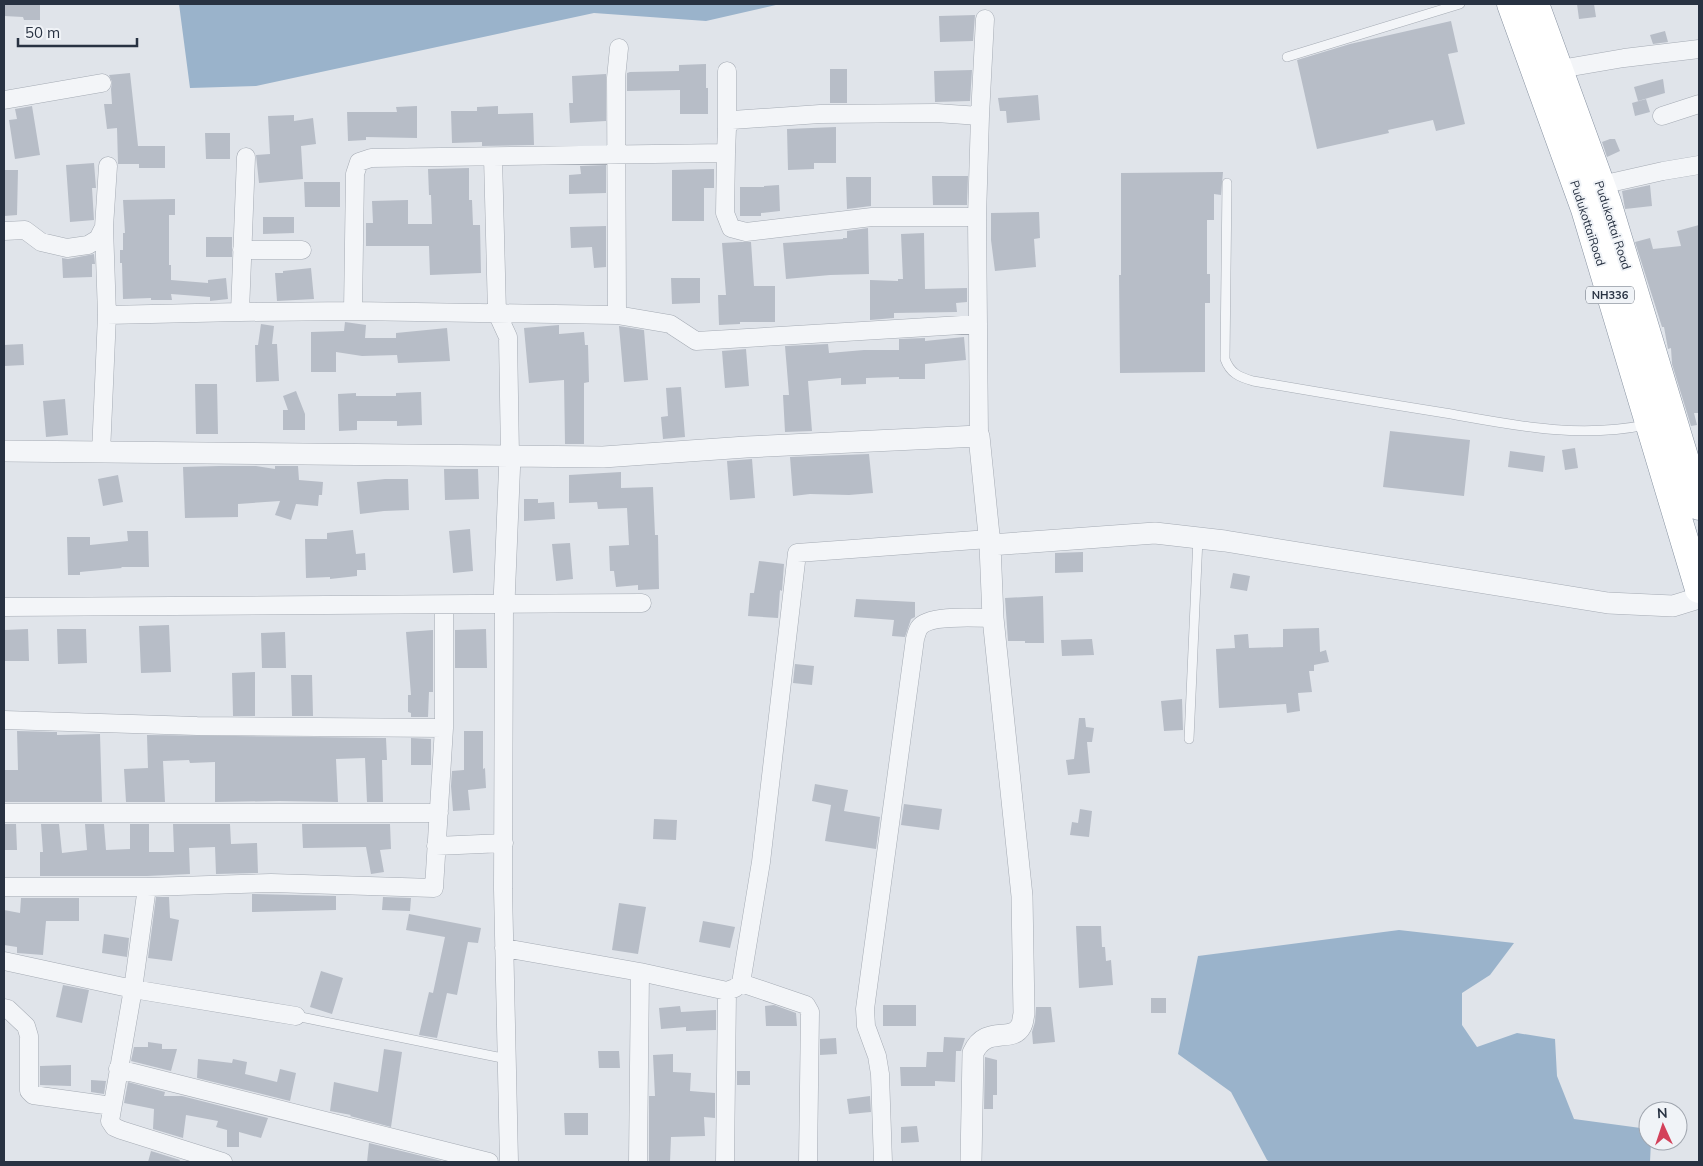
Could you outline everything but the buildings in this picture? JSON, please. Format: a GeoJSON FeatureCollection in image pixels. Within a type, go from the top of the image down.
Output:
{"type":"FeatureCollection","features":[{"type":"Feature","properties":{"kind":"highway","name":"PudukottaiRoad"},"geometry":{"type":"LineString","coordinates":[[1511,4],[1660,420],[1699,590]]}},
{"type":"Feature","properties":{"kind":"highway","name":"Pudukottai Road"},"geometry":{"type":"LineString","coordinates":[[1535,4],[1601,185],[1660,420],[1699,506]]}},
{"type":"Feature","properties":{"kind":"street"},"geometry":{"type":"LineString","coordinates":[[971,1162],[973,1053],[977,1043],[986,1038],[1014,1033],[1021,1026],[1024,1014],[1022,896],[993,618],[989,542],[979,436],[977,217],[985,19]]}},
{"type":"Feature","properties":{"kind":"street"},"geometry":{"type":"LineString","coordinates":[[617,315],[615,154],[616,78],[620,48]]}},
{"type":"Feature","properties":{"kind":"street"},"geometry":{"type":"LineString","coordinates":[[1560,69],[1624,58],[1699,49]]}},
{"type":"Feature","properties":{"kind":"street"},"geometry":{"type":"LineString","coordinates":[[727,71],[725,212],[730,228],[746,232],[872,217],[977,217]]}},
{"type":"Feature","properties":{"kind":"street"},"geometry":{"type":"LineString","coordinates":[[4,100],[102,83]]}},
{"type":"Feature","properties":{"kind":"street"},"geometry":{"type":"LineString","coordinates":[[1662,116],[1699,104]]}},
{"type":"Feature","properties":{"kind":"street"},"geometry":{"type":"LineString","coordinates":[[727,128],[732,120],[820,114],[936,113],[980,116]]}},
{"type":"Feature","properties":{"kind":"street"},"geometry":{"type":"LineString","coordinates":[[353,311],[355,174],[359,162],[371,158],[726,153]]}},
{"type":"Feature","properties":{"kind":"street"},"geometry":{"type":"LineString","coordinates":[[240,312],[246,157]]}},
{"type":"Feature","properties":{"kind":"street"},"geometry":{"type":"LineString","coordinates":[[493,157],[497,314],[508,337],[510,456],[504,603],[504,948],[509,1162]]}},
{"type":"Feature","properties":{"kind":"street"},"geometry":{"type":"LineString","coordinates":[[1601,185],[1699,164]]}},
{"type":"Feature","properties":{"kind":"street"},"geometry":{"type":"LineString","coordinates":[[101,452],[108,315],[104,227],[108,166]]}},
{"type":"Feature","properties":{"kind":"street"},"geometry":{"type":"LineString","coordinates":[[4,231],[25,230],[41,242],[67,248],[88,245],[98,239],[104,227]]}},
{"type":"Feature","properties":{"kind":"street"},"geometry":{"type":"LineString","coordinates":[[242,250],[302,250]]}},
{"type":"Feature","properties":{"kind":"street"},"geometry":{"type":"LineString","coordinates":[[108,315],[353,311],[617,315],[670,324],[696,341],[978,324]]}},
{"type":"Feature","properties":{"kind":"street"},"geometry":{"type":"LineString","coordinates":[[4,451],[603,457],[746,447],[979,436]]}},
{"type":"Feature","properties":{"kind":"street"},"geometry":{"type":"LineString","coordinates":[[725,1162],[734,987],[761,862],[797,553],[1154,533],[1198,538],[1608,603],[1673,606],[1699,598]]}},
{"type":"Feature","properties":{"kind":"street"},"geometry":{"type":"LineString","coordinates":[[4,608],[642,603]]}},
{"type":"Feature","properties":{"kind":"street"},"geometry":{"type":"LineString","coordinates":[[4,887],[147,887],[271,883],[434,888],[444,728],[444,609]]}},
{"type":"Feature","properties":{"kind":"street"},"geometry":{"type":"LineString","coordinates":[[883,1162],[880,1074],[877,1056],[866,1026],[865,1009],[915,639],[920,627],[926,622],[939,619],[993,618]]}},
{"type":"Feature","properties":{"kind":"street"},"geometry":{"type":"LineString","coordinates":[[4,720],[197,726],[444,728]]}},
{"type":"Feature","properties":{"kind":"street"},"geometry":{"type":"LineString","coordinates":[[4,813],[439,814]]}},
{"type":"Feature","properties":{"kind":"street"},"geometry":{"type":"LineString","coordinates":[[436,846],[504,843]]}},
{"type":"Feature","properties":{"kind":"street"},"geometry":{"type":"LineString","coordinates":[[147,887],[133,989],[110,1121],[114,1127],[223,1162]]}},
{"type":"Feature","properties":{"kind":"street"},"geometry":{"type":"LineString","coordinates":[[504,948],[734,987],[806,1004],[810,1012],[808,1162]]}},
{"type":"Feature","properties":{"kind":"street"},"geometry":{"type":"LineString","coordinates":[[4,961],[133,989],[296,1016]]}},
{"type":"Feature","properties":{"kind":"street"},"geometry":{"type":"LineString","coordinates":[[638,1162],[640,972]]}},
{"type":"Feature","properties":{"kind":"street"},"geometry":{"type":"LineString","coordinates":[[4,1008],[8,1009],[26,1026],[29,1036],[28,1091],[33,1095],[41,1097],[112,1106]]}},
{"type":"Feature","properties":{"kind":"street"},"geometry":{"type":"LineString","coordinates":[[118,1069],[489,1162]]}},
{"type":"Feature","properties":{"kind":"lane"},"geometry":{"type":"LineString","coordinates":[[1288,57],[1460,4]]}},
{"type":"Feature","properties":{"kind":"lane"},"geometry":{"type":"LineString","coordinates":[[1227,183],[1225,359],[1228,368],[1238,376],[1253,381],[1518,426],[1588,432],[1625,429],[1660,420]]}},
{"type":"Feature","properties":{"kind":"lane"},"geometry":{"type":"LineString","coordinates":[[1189,739],[1198,538]]}},
{"type":"Feature","properties":{"kind":"lane"},"geometry":{"type":"LineString","coordinates":[[296,1016],[507,1059]]}},
{"type":"Feature","properties":{"kind":"water"},"geometry":{"type":"Polygon","coordinates":[[[179,4],[780,4],[706,21],[594,13],[256,86],[190,88],[179,4]]]}},
{"type":"Feature","properties":{"kind":"water"},"geometry":{"type":"Polygon","coordinates":[[[1399,930],[1514,943],[1490,975],[1462,993],[1462,1025],[1477,1047],[1517,1033],[1555,1039],[1557,1076],[1574,1119],[1638,1128],[1638,1151],[1651,1151],[1650,1162],[1270,1162],[1267,1160],[1231,1092],[1178,1054],[1198,956],[1399,930]]]}}]}
